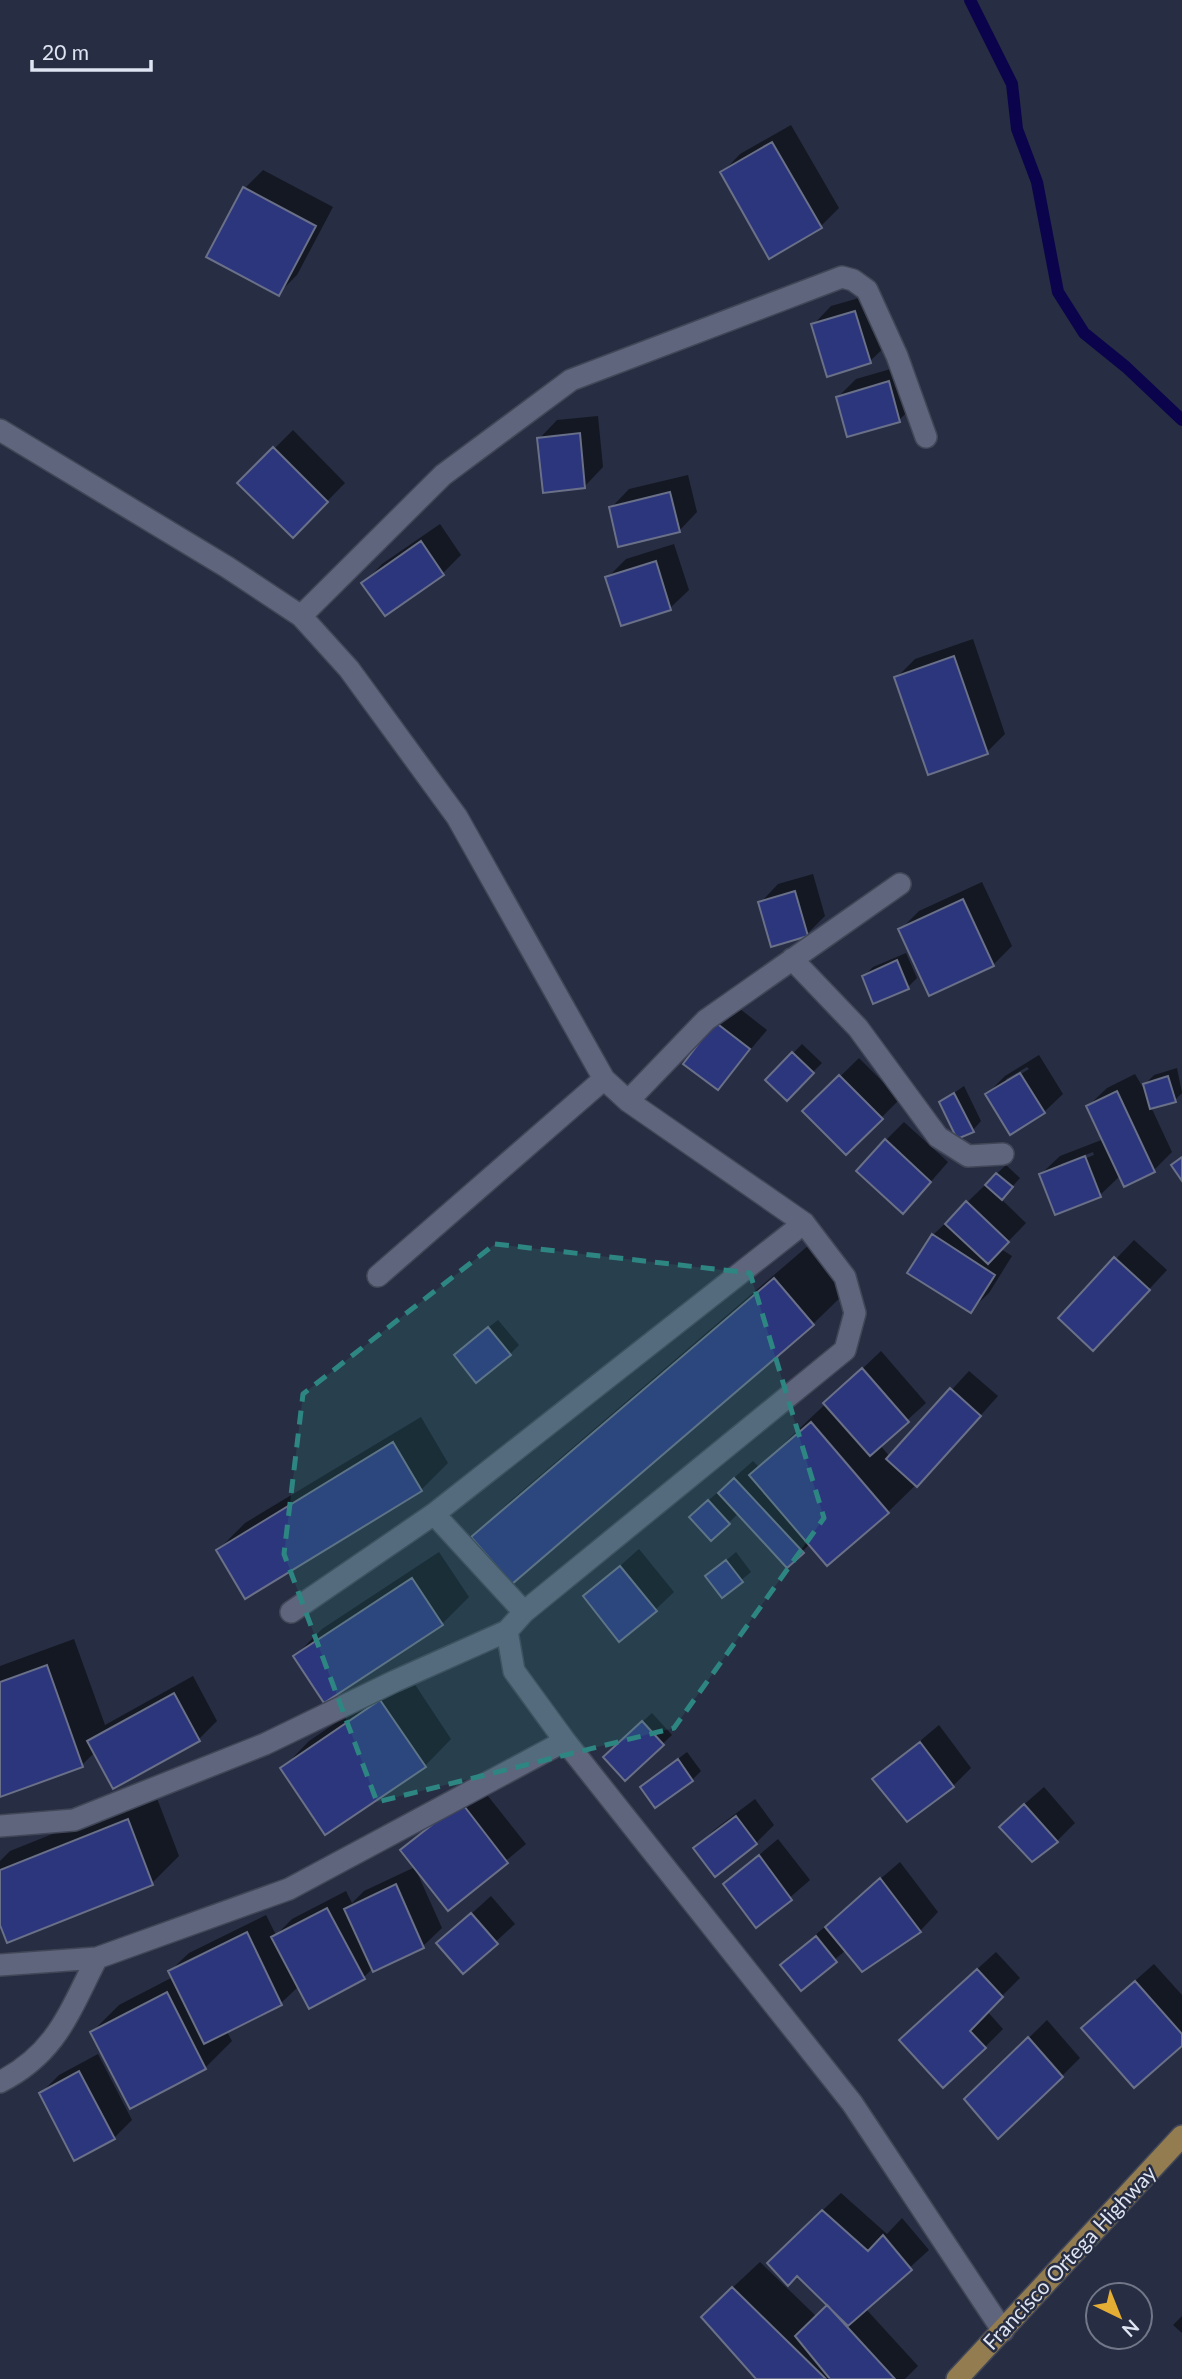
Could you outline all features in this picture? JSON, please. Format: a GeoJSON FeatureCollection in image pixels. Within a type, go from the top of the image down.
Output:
{"type":"FeatureCollection","features":[{"type":"Feature","properties":{"kind":"main road","name":"Francisco Ortega Highway"},"geometry":{"type":"LineString","coordinates":[[957,2379],[1182,2136]]}},
{"type":"Feature","properties":{"kind":"street"},"geometry":{"type":"LineString","coordinates":[[301,616],[443,475],[571,380],[842,277],[853,280],[867,290],[897,356],[926,437]]}},
{"type":"Feature","properties":{"kind":"street"},"geometry":{"type":"LineString","coordinates":[[0,430],[228,567],[301,616],[349,669],[457,817],[604,1079],[628,1101],[804,1223],[845,1277],[855,1312],[845,1350],[524,1612],[507,1631],[265,1744],[87,1815],[74,1819],[0,1826]]}},
{"type":"Feature","properties":{"kind":"street"},"geometry":{"type":"LineString","coordinates":[[628,1101],[706,1020],[900,884]]}},
{"type":"Feature","properties":{"kind":"street"},"geometry":{"type":"LineString","coordinates":[[792,959],[873,1046],[938,1138],[968,1157],[1003,1154]]}},
{"type":"Feature","properties":{"kind":"street"},"geometry":{"type":"LineString","coordinates":[[378,1276],[604,1079]]}},
{"type":"Feature","properties":{"kind":"street"},"geometry":{"type":"LineString","coordinates":[[291,1612],[433,1514],[804,1223]]}},
{"type":"Feature","properties":{"kind":"street"},"geometry":{"type":"LineString","coordinates":[[433,1514],[524,1612]]}},
{"type":"Feature","properties":{"kind":"street"},"geometry":{"type":"LineString","coordinates":[[507,1631],[514,1671],[565,1741],[852,2103],[1003,2331]]}},
{"type":"Feature","properties":{"kind":"street"},"geometry":{"type":"LineString","coordinates":[[0,1965],[96,1958],[289,1889],[565,1741]]}},
{"type":"Feature","properties":{"kind":"street"},"geometry":{"type":"LineString","coordinates":[[0,2082],[23,2070],[46,2051],[64,2023],[96,1958]]}},
{"type":"Feature","properties":{"kind":"highlighted area"},"geometry":{"type":"Polygon","coordinates":[[[495,1244],[750,1273],[824,1518],[674,1728],[377,1802],[284,1554],[303,1394],[495,1244]]]}},
{"type":"Feature","properties":{"kind":"building"},"geometry":{"type":"Polygon","coordinates":[[[772,142],[822,228],[769,259],[720,172],[772,142]]]}},
{"type":"Feature","properties":{"kind":"building"},"geometry":{"type":"Polygon","coordinates":[[[243,187],[316,226],[279,296],[206,257],[243,187]]]}},
{"type":"Feature","properties":{"kind":"building"},"geometry":{"type":"Polygon","coordinates":[[[855,311],[871,363],[827,377],[811,324],[855,311]]]}},
{"type":"Feature","properties":{"kind":"building"},"geometry":{"type":"Polygon","coordinates":[[[889,381],[900,422],[847,437],[836,397],[889,381]]]}},
{"type":"Feature","properties":{"kind":"building"},"geometry":{"type":"Polygon","coordinates":[[[580,433],[585,488],[543,493],[537,438],[580,433]]]}},
{"type":"Feature","properties":{"kind":"building"},"geometry":{"type":"Polygon","coordinates":[[[273,447],[328,502],[293,538],[237,483],[273,447]]]}},
{"type":"Feature","properties":{"kind":"building"},"geometry":{"type":"Polygon","coordinates":[[[670,492],[680,532],[618,547],[609,507],[670,492]]]}},
{"type":"Feature","properties":{"kind":"building"},"geometry":{"type":"Polygon","coordinates":[[[421,541],[444,575],[385,616],[361,583],[421,541]]]}},
{"type":"Feature","properties":{"kind":"building"},"geometry":{"type":"Polygon","coordinates":[[[656,561],[671,610],[621,626],[605,577],[656,561]]]}},
{"type":"Feature","properties":{"kind":"building"},"geometry":{"type":"Polygon","coordinates":[[[954,656],[988,754],[928,775],[894,677],[954,656]]]}},
{"type":"Feature","properties":{"kind":"building"},"geometry":{"type":"Polygon","coordinates":[[[795,891],[808,936],[771,947],[758,902],[795,891]]]}},
{"type":"Feature","properties":{"kind":"building"},"geometry":{"type":"Polygon","coordinates":[[[963,899],[994,966],[929,996],[898,929],[963,899]]]}},
{"type":"Feature","properties":{"kind":"building"},"geometry":{"type":"Polygon","coordinates":[[[897,960],[909,989],[873,1004],[862,976],[897,960]]]}},
{"type":"Feature","properties":{"kind":"building"},"geometry":{"type":"Polygon","coordinates":[[[715,1022],[750,1049],[718,1090],[683,1064],[715,1022]]]}},
{"type":"Feature","properties":{"kind":"building"},"geometry":{"type":"Polygon","coordinates":[[[792,1052],[814,1073],[787,1101],[765,1080],[792,1052]]]}},
{"type":"Feature","properties":{"kind":"building"},"geometry":{"type":"Polygon","coordinates":[[[1020,1073],[1045,1113],[1010,1135],[985,1094],[1020,1073]]]}},
{"type":"Feature","properties":{"kind":"building"},"geometry":{"type":"Polygon","coordinates":[[[839,1075],[883,1119],[846,1155],[802,1111],[839,1075]]]}},
{"type":"Feature","properties":{"kind":"building"},"geometry":{"type":"Polygon","coordinates":[[[1168,1076],[1176,1102],[1150,1109],[1143,1084],[1168,1076]]]}},
{"type":"Feature","properties":{"kind":"building"},"geometry":{"type":"Polygon","coordinates":[[[1117,1091],[1155,1172],[1124,1187],[1086,1106],[1117,1091]]]}},
{"type":"Feature","properties":{"kind":"building"},"geometry":{"type":"Polygon","coordinates":[[[954,1093],[974,1132],[957,1139],[939,1102],[954,1093]]]}},
{"type":"Feature","properties":{"kind":"building"},"geometry":{"type":"Polygon","coordinates":[[[885,1139],[931,1182],[903,1214],[856,1171],[885,1139]]]}},
{"type":"Feature","properties":{"kind":"building"},"geometry":{"type":"Polygon","coordinates":[[[1085,1156],[1101,1197],[1055,1215],[1039,1174],[1085,1156]]]}},
{"type":"Feature","properties":{"kind":"building"},"geometry":{"type":"Polygon","coordinates":[[[1182,1157],[1182,1181],[1171,1165],[1182,1157]]]}},
{"type":"Feature","properties":{"kind":"building"},"geometry":{"type":"Polygon","coordinates":[[[996,1173],[1013,1187],[1002,1200],[985,1185],[996,1173]]]}},
{"type":"Feature","properties":{"kind":"building"},"geometry":{"type":"Polygon","coordinates":[[[966,1201],[1009,1242],[988,1264],[945,1224],[966,1201]]]}},
{"type":"Feature","properties":{"kind":"building"},"geometry":{"type":"Polygon","coordinates":[[[932,1234],[995,1275],[971,1313],[907,1273],[932,1234]]]}},
{"type":"Feature","properties":{"kind":"building"},"geometry":{"type":"Polygon","coordinates":[[[1114,1257],[1150,1290],[1093,1351],[1058,1318],[1114,1257]]]}},
{"type":"Feature","properties":{"kind":"building"},"geometry":{"type":"Polygon","coordinates":[[[774,1278],[814,1325],[512,1584],[471,1537],[774,1278]]]}},
{"type":"Feature","properties":{"kind":"building"},"geometry":{"type":"Polygon","coordinates":[[[488,1327],[511,1355],[476,1383],[454,1355],[488,1327]]]}},
{"type":"Feature","properties":{"kind":"building"},"geometry":{"type":"Polygon","coordinates":[[[862,1368],[909,1422],[870,1456],[823,1403],[862,1368]]]}},
{"type":"Feature","properties":{"kind":"building"},"geometry":{"type":"Polygon","coordinates":[[[950,1388],[981,1416],[917,1487],[886,1459],[950,1388]]]}},
{"type":"Feature","properties":{"kind":"building"},"geometry":{"type":"Polygon","coordinates":[[[811,1422],[889,1513],[827,1566],[749,1475],[811,1422]]]}},
{"type":"Feature","properties":{"kind":"building"},"geometry":{"type":"Polygon","coordinates":[[[393,1442],[422,1491],[245,1599],[216,1550],[393,1442]]]}},
{"type":"Feature","properties":{"kind":"building"},"geometry":{"type":"Polygon","coordinates":[[[734,1478],[804,1553],[787,1568],[718,1493],[734,1478]]]}},
{"type":"Feature","properties":{"kind":"building"},"geometry":{"type":"Polygon","coordinates":[[[708,1500],[730,1524],[711,1541],[689,1517],[708,1500]]]}},
{"type":"Feature","properties":{"kind":"building"},"geometry":{"type":"Polygon","coordinates":[[[726,1560],[743,1582],[722,1598],[705,1576],[726,1560]]]}},
{"type":"Feature","properties":{"kind":"building"},"geometry":{"type":"Polygon","coordinates":[[[620,1566],[657,1611],[619,1642],[583,1596],[620,1566]]]}},
{"type":"Feature","properties":{"kind":"building"},"geometry":{"type":"Polygon","coordinates":[[[412,1578],[443,1625],[324,1703],[293,1656],[412,1578]]]}},
{"type":"Feature","properties":{"kind":"building"},"geometry":{"type":"Polygon","coordinates":[[[47,1665],[83,1767],[0,1797],[0,1682],[47,1665]]]}},
{"type":"Feature","properties":{"kind":"building"},"geometry":{"type":"Polygon","coordinates":[[[174,1693],[200,1741],[113,1789],[87,1741],[174,1693]]]}},
{"type":"Feature","properties":{"kind":"building"},"geometry":{"type":"Polygon","coordinates":[[[380,1700],[426,1767],[325,1835],[280,1768],[380,1700]]]}},
{"type":"Feature","properties":{"kind":"building"},"geometry":{"type":"Polygon","coordinates":[[[642,1721],[664,1745],[625,1781],[603,1757],[642,1721]]]}},
{"type":"Feature","properties":{"kind":"building"},"geometry":{"type":"Polygon","coordinates":[[[920,1742],[954,1787],[907,1822],[872,1779],[920,1742]]]}},
{"type":"Feature","properties":{"kind":"building"},"geometry":{"type":"Polygon","coordinates":[[[678,1759],[693,1781],[655,1808],[640,1787],[678,1759]]]}},
{"type":"Feature","properties":{"kind":"building"},"geometry":{"type":"Polygon","coordinates":[[[461,1802],[508,1863],[448,1911],[400,1850],[461,1802]]]}},
{"type":"Feature","properties":{"kind":"building"},"geometry":{"type":"Polygon","coordinates":[[[1024,1804],[1058,1842],[1032,1862],[999,1827],[1024,1804]]]}},
{"type":"Feature","properties":{"kind":"building"},"geometry":{"type":"Polygon","coordinates":[[[736,1816],[757,1844],[715,1877],[693,1848],[736,1816]]]}},
{"type":"Feature","properties":{"kind":"building"},"geometry":{"type":"Polygon","coordinates":[[[128,1819],[153,1885],[7,1943],[0,1925],[0,1870],[128,1819]]]}},
{"type":"Feature","properties":{"kind":"building"},"geometry":{"type":"Polygon","coordinates":[[[759,1855],[792,1900],[756,1928],[723,1884],[759,1855]]]}},
{"type":"Feature","properties":{"kind":"building"},"geometry":{"type":"Polygon","coordinates":[[[880,1878],[921,1932],[862,1972],[825,1927],[880,1878]]]}},
{"type":"Feature","properties":{"kind":"building"},"geometry":{"type":"Polygon","coordinates":[[[396,1884],[424,1948],[373,1972],[344,1909],[396,1884]]]}},
{"type":"Feature","properties":{"kind":"building"},"geometry":{"type":"Polygon","coordinates":[[[327,1908],[365,1979],[309,2009],[271,1937],[327,1908]]]}},
{"type":"Feature","properties":{"kind":"building"},"geometry":{"type":"Polygon","coordinates":[[[471,1913],[498,1944],[463,1974],[436,1943],[471,1913]]]}},
{"type":"Feature","properties":{"kind":"building"},"geometry":{"type":"Polygon","coordinates":[[[247,1932],[282,2005],[204,2044],[168,1971],[247,1932]]]}},
{"type":"Feature","properties":{"kind":"building"},"geometry":{"type":"Polygon","coordinates":[[[816,1936],[837,1962],[801,1991],[780,1965],[816,1936]]]}},
{"type":"Feature","properties":{"kind":"building"},"geometry":{"type":"Polygon","coordinates":[[[977,1969],[1003,1997],[970,2031],[986,2048],[943,2088],[899,2040],[977,1969]]]}},
{"type":"Feature","properties":{"kind":"building"},"geometry":{"type":"Polygon","coordinates":[[[1135,1981],[1182,2034],[1182,2046],[1134,2088],[1081,2028],[1135,1981]]]}},
{"type":"Feature","properties":{"kind":"building"},"geometry":{"type":"Polygon","coordinates":[[[167,1992],[206,2069],[130,2109],[90,2032],[167,1992]]]}},
{"type":"Feature","properties":{"kind":"building"},"geometry":{"type":"Polygon","coordinates":[[[1028,2037],[1063,2077],[998,2139],[964,2099],[1028,2037]]]}},
{"type":"Feature","properties":{"kind":"building"},"geometry":{"type":"Polygon","coordinates":[[[79,2071],[115,2139],[74,2161],[39,2093],[79,2071]]]}},
{"type":"Feature","properties":{"kind":"building"},"geometry":{"type":"Polygon","coordinates":[[[822,2210],[868,2251],[883,2235],[912,2270],[848,2326],[797,2276],[788,2286],[767,2263],[822,2210]]]}},
{"type":"Feature","properties":{"kind":"building"},"geometry":{"type":"Polygon","coordinates":[[[732,2287],[826,2379],[756,2379],[701,2317],[732,2287]]]}},
{"type":"Feature","properties":{"kind":"building"},"geometry":{"type":"Polygon","coordinates":[[[827,2305],[895,2379],[830,2379],[795,2336],[827,2305]]]}},
{"type":"Feature","properties":{"kind":"waterway"},"geometry":{"type":"LineString","coordinates":[[970,0],[1012,84],[1017,129],[1037,182],[1058,292],[1084,333],[1126,367],[1182,420]]}}]}
